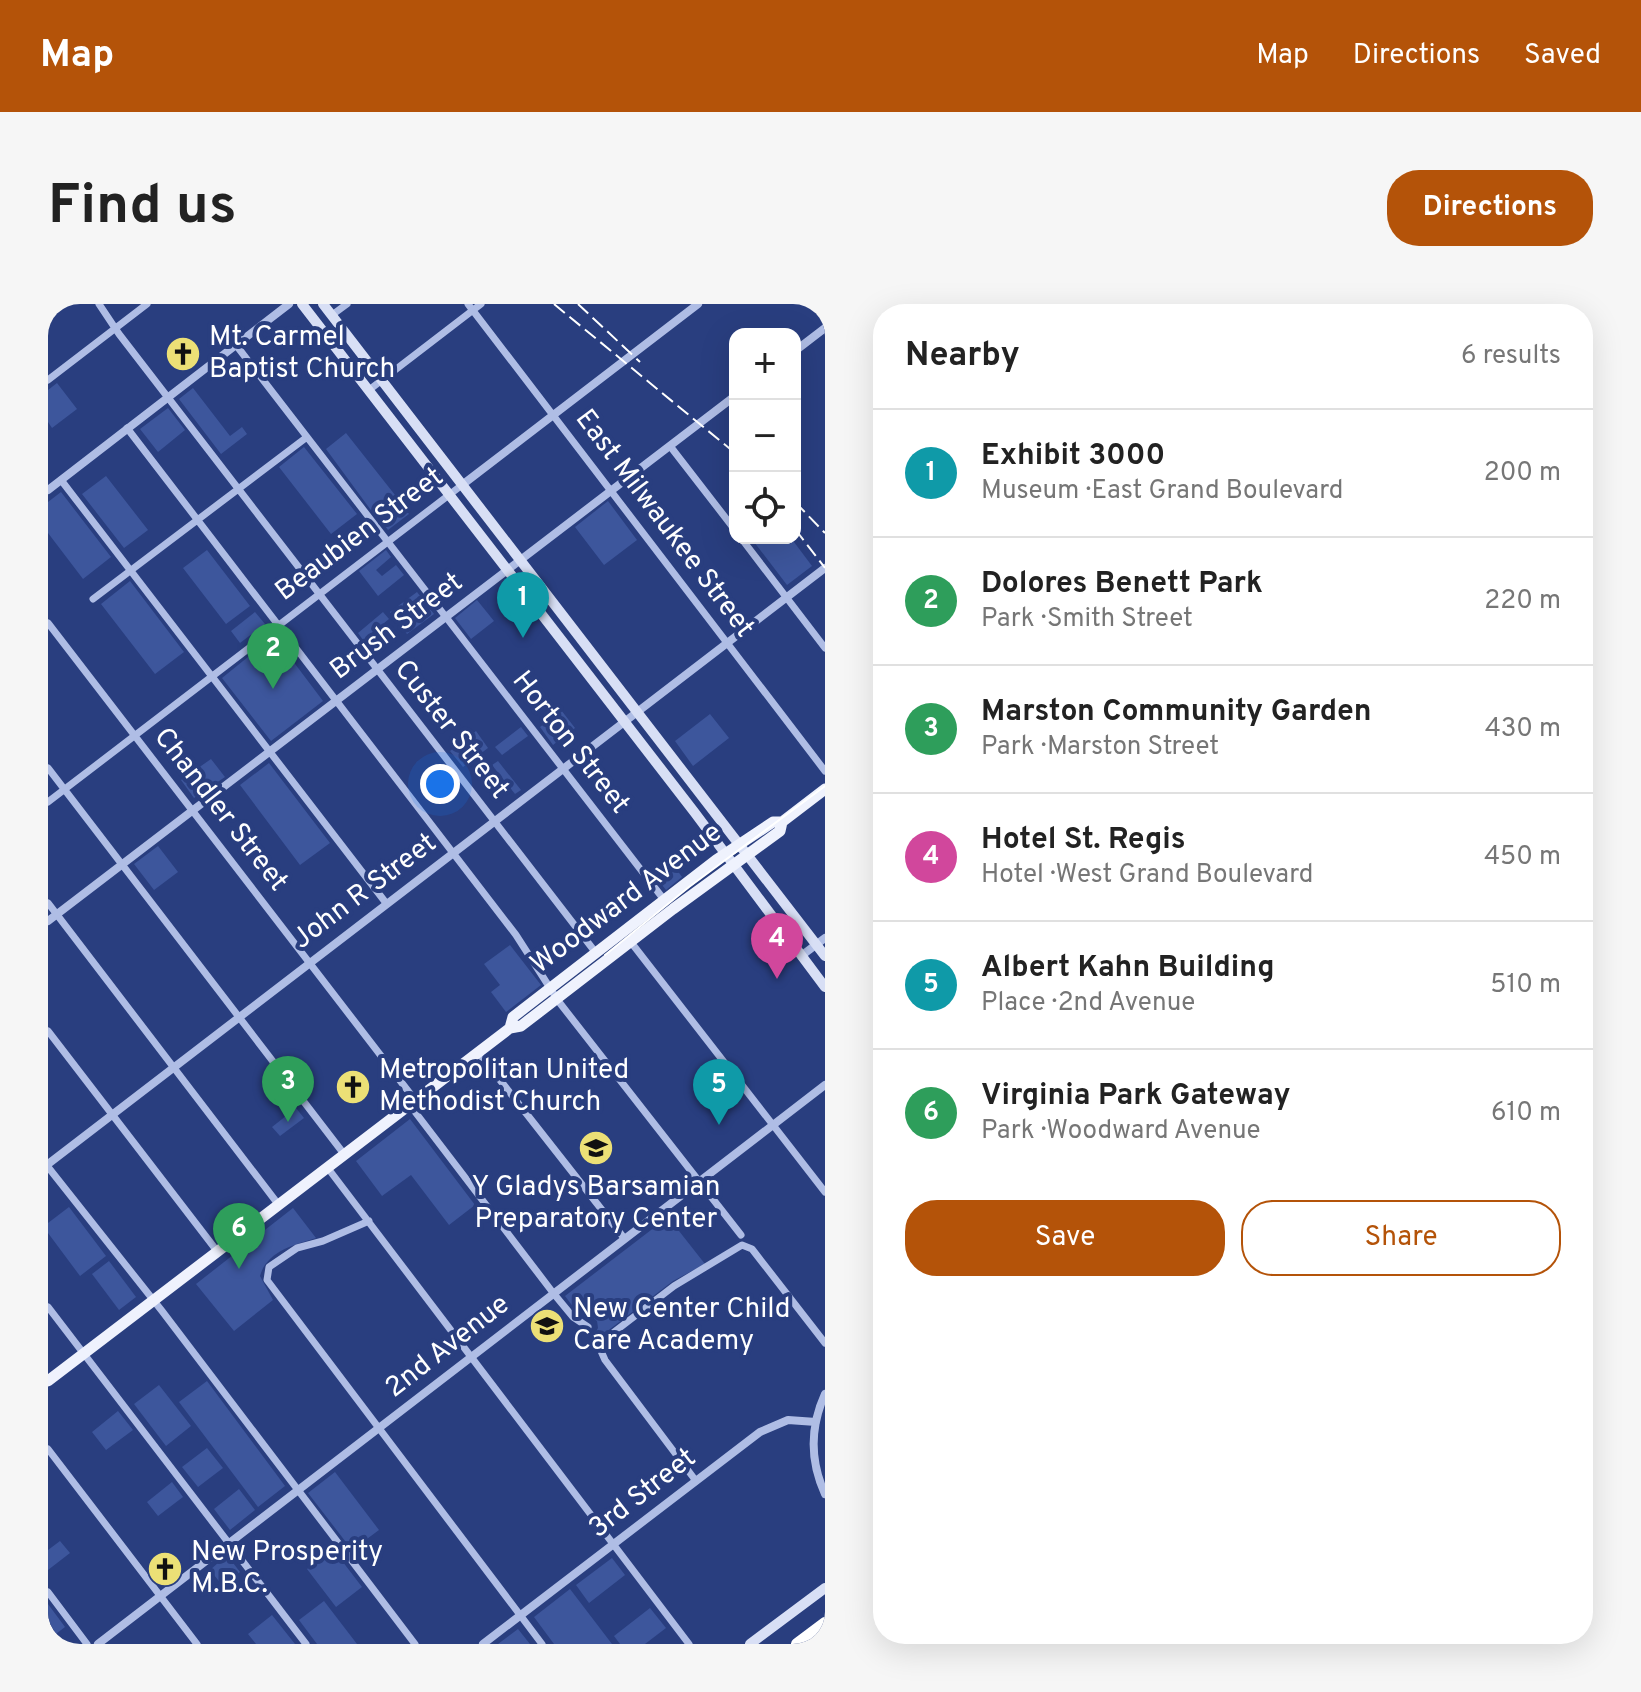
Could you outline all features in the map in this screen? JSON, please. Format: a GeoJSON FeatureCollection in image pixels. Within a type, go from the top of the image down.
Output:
{"type":"FeatureCollection","features":[{"type":"Feature","properties":{"kind":"highway"},"geometry":{"type":"LineString","coordinates":[[797,1644],[825,1623]]}},
{"type":"Feature","properties":{"kind":"main road"},"geometry":{"type":"LineString","coordinates":[[302,304],[715,839],[825,987]]}},
{"type":"Feature","properties":{"kind":"main road"},"geometry":{"type":"LineString","coordinates":[[323,304],[791,912],[820,941],[825,956]]}},
{"type":"Feature","properties":{"kind":"main road"},"geometry":{"type":"LineString","coordinates":[[546,621],[551,613],[560,611]]}},
{"type":"Feature","properties":{"kind":"main road"},"geometry":{"type":"LineString","coordinates":[[579,663],[592,667],[597,658]]}},
{"type":"Feature","properties":{"kind":"main road"},"geometry":{"type":"LineString","coordinates":[[633,734],[638,725],[651,728]]}},
{"type":"Feature","properties":{"kind":"main road","name":"Woodward Avenue"},"geometry":{"type":"LineString","coordinates":[[48,1381],[510,1028],[513,1017],[554,993],[728,859],[739,843],[773,822],[782,822],[825,789]]}},
{"type":"Feature","properties":{"kind":"main road","name":"Woodward Avenue"},"geometry":{"type":"LineString","coordinates":[[554,993],[596,953],[626,937],[665,901],[728,859],[747,854],[780,831],[782,822]]}},
{"type":"Feature","properties":{"kind":"main road"},"geometry":{"type":"LineString","coordinates":[[715,839],[725,839],[728,830]]}},
{"type":"Feature","properties":{"kind":"main road"},"geometry":{"type":"LineString","coordinates":[[749,887],[753,880],[764,877]]}},
{"type":"Feature","properties":{"kind":"main road"},"geometry":{"type":"LineString","coordinates":[[777,924],[789,921],[791,912]]}},
{"type":"Feature","properties":{"kind":"main road"},"geometry":{"type":"LineString","coordinates":[[825,975],[825,987]]}},
{"type":"Feature","properties":{"kind":"main road"},"geometry":{"type":"LineString","coordinates":[[750,1644],[825,1588]]}},
{"type":"Feature","properties":{"kind":"street","name":"Custer Street"},"geometry":{"type":"LineString","coordinates":[[99,304],[167,397],[596,953]]}},
{"type":"Feature","properties":{"kind":"street"},"geometry":{"type":"LineString","coordinates":[[48,380],[147,304]]}},
{"type":"Feature","properties":{"kind":"street"},"geometry":{"type":"LineString","coordinates":[[48,490],[289,304]]}},
{"type":"Feature","properties":{"kind":"street"},"geometry":{"type":"LineString","coordinates":[[332,315],[347,304]]}},
{"type":"Feature","properties":{"kind":"street"},"geometry":{"type":"LineString","coordinates":[[369,390],[471,307],[481,304]]}},
{"type":"Feature","properties":{"kind":"street","name":"Beaubien Street"},"geometry":{"type":"LineString","coordinates":[[48,802],[698,304]]}},
{"type":"Feature","properties":{"kind":"street","name":"East Milwaukee Street"},"geometry":{"type":"LineString","coordinates":[[471,307],[825,771]]}},
{"type":"Feature","properties":{"kind":"street"},"geometry":{"type":"LineString","coordinates":[[801,346],[825,328]]}},
{"type":"Feature","properties":{"kind":"street","name":"Horton Street"},"geometry":{"type":"LineString","coordinates":[[236,345],[665,901]]}},
{"type":"Feature","properties":{"kind":"street","name":"Brush Street"},"geometry":{"type":"LineString","coordinates":[[48,921],[730,400]]}},
{"type":"Feature","properties":{"kind":"street"},"geometry":{"type":"LineString","coordinates":[[127,428],[516,935],[554,993],[741,1235]]}},
{"type":"Feature","properties":{"kind":"street"},"geometry":{"type":"LineString","coordinates":[[93,599],[307,437]]}},
{"type":"Feature","properties":{"kind":"street"},"geometry":{"type":"LineString","coordinates":[[670,446],[729,522]]}},
{"type":"Feature","properties":{"kind":"street"},"geometry":{"type":"LineString","coordinates":[[61,480],[386,903]]}},
{"type":"Feature","properties":{"kind":"street"},"geometry":{"type":"LineString","coordinates":[[746,544],[825,648]]}},
{"type":"Feature","properties":{"kind":"street","name":"John R Street"},"geometry":{"type":"LineString","coordinates":[[48,1166],[173,1066],[825,568]]}},
{"type":"Feature","properties":{"kind":"street","name":"Chandler Street"},"geometry":{"type":"LineString","coordinates":[[48,623],[309,962],[554,1294],[573,1317],[588,1327]]}},
{"type":"Feature","properties":{"kind":"street"},"geometry":{"type":"LineString","coordinates":[[48,768],[344,1154]]}},
{"type":"Feature","properties":{"kind":"street"},"geometry":{"type":"LineString","coordinates":[[48,903],[278,1204]]}},
{"type":"Feature","properties":{"kind":"street"},"geometry":{"type":"LineString","coordinates":[[626,937],[825,1192]]}},
{"type":"Feature","properties":{"kind":"street"},"geometry":{"type":"LineString","coordinates":[[801,956],[820,941]]}},
{"type":"Feature","properties":{"kind":"street"},"geometry":{"type":"LineString","coordinates":[[48,1031],[217,1251]]}},
{"type":"Feature","properties":{"kind":"street"},"geometry":{"type":"LineString","coordinates":[[478,1052],[624,1238]]}},
{"type":"Feature","properties":{"kind":"street","name":"2nd Avenue"},"geometry":{"type":"LineString","coordinates":[[98,1644],[825,1085]]}},
{"type":"Feature","properties":{"kind":"street"},"geometry":{"type":"LineString","coordinates":[[48,1166],[415,1644]]}},
{"type":"Feature","properties":{"kind":"street"},"geometry":{"type":"LineString","coordinates":[[327,1167],[689,1644]]}},
{"type":"Feature","properties":{"kind":"street"},"geometry":{"type":"LineString","coordinates":[[369,1221],[291,1251],[269,1267],[267,1280],[542,1644]]}},
{"type":"Feature","properties":{"kind":"street"},"geometry":{"type":"LineString","coordinates":[[696,1481],[605,1360],[601,1347],[609,1335],[674,1286],[712,1265],[737,1246],[745,1245],[752,1249],[825,1343]]}},
{"type":"Feature","properties":{"kind":"street"},"geometry":{"type":"LineString","coordinates":[[48,1307],[306,1644]]}},
{"type":"Feature","properties":{"kind":"street"},"geometry":{"type":"LineString","coordinates":[[825,1394],[816,1422],[814,1460],[825,1494]]}},
{"type":"Feature","properties":{"kind":"street","name":"3rd Street"},"geometry":{"type":"LineString","coordinates":[[483,1644],[770,1426],[788,1420],[816,1422]]}},
{"type":"Feature","properties":{"kind":"street"},"geometry":{"type":"LineString","coordinates":[[48,1449],[197,1644]]}},
{"type":"Feature","properties":{"kind":"street"},"geometry":{"type":"LineString","coordinates":[[48,1592],[87,1644]]}},
{"type":"Feature","properties":{"kind":"shaded area"},"geometry":{"type":"Polygon","coordinates":[[[57,383],[77,409],[52,428],[48,422],[48,390],[57,383]]]}},
{"type":"Feature","properties":{"kind":"shaded area"},"geometry":{"type":"Polygon","coordinates":[[[193,388],[230,436],[242,427],[247,434],[221,454],[179,399],[193,388]]]}},
{"type":"Feature","properties":{"kind":"shaded area"},"geometry":{"type":"Polygon","coordinates":[[[168,408],[185,430],[158,452],[140,429],[168,408]]]}},
{"type":"Feature","properties":{"kind":"shaded area"},"geometry":{"type":"Polygon","coordinates":[[[346,433],[395,495],[373,513],[326,449],[346,433]]]}},
{"type":"Feature","properties":{"kind":"shaded area"},"geometry":{"type":"Polygon","coordinates":[[[304,447],[357,514],[331,534],[279,467],[304,447]]]}},
{"type":"Feature","properties":{"kind":"shaded area"},"geometry":{"type":"Polygon","coordinates":[[[106,476],[148,530],[124,548],[82,494],[106,476]]]}},
{"type":"Feature","properties":{"kind":"shaded area"},"geometry":{"type":"Polygon","coordinates":[[[61,492],[111,557],[83,579],[48,533],[48,502],[61,492]]]}},
{"type":"Feature","properties":{"kind":"shaded area"},"geometry":{"type":"Polygon","coordinates":[[[399,501],[409,514],[388,530],[377,515],[399,501]]]}},
{"type":"Feature","properties":{"kind":"shaded area"},"geometry":{"type":"Polygon","coordinates":[[[608,501],[637,540],[604,565],[575,527],[608,501]]]}},
{"type":"Feature","properties":{"kind":"shaded area"},"geometry":{"type":"Polygon","coordinates":[[[756,544],[796,544],[812,566],[787,585],[756,544]]]}},
{"type":"Feature","properties":{"kind":"shaded area"},"geometry":{"type":"Polygon","coordinates":[[[207,550],[250,606],[226,624],[183,568],[207,550]]]}},
{"type":"Feature","properties":{"kind":"shaded area"},"geometry":{"type":"Polygon","coordinates":[[[386,550],[391,557],[376,570],[382,576],[396,565],[404,575],[378,596],[359,571],[386,550]]]}},
{"type":"Feature","properties":{"kind":"shaded area"},"geometry":{"type":"Polygon","coordinates":[[[130,581],[184,652],[155,674],[101,604],[130,581]]]}},
{"type":"Feature","properties":{"kind":"shaded area"},"geometry":{"type":"Polygon","coordinates":[[[417,592],[434,614],[407,634],[390,612],[417,592]]]}},
{"type":"Feature","properties":{"kind":"shaded area"},"geometry":{"type":"Polygon","coordinates":[[[477,600],[494,621],[471,639],[455,618],[477,600]]]}},
{"type":"Feature","properties":{"kind":"shaded area"},"geometry":{"type":"Polygon","coordinates":[[[255,612],[265,624],[240,643],[231,631],[255,612]]]}},
{"type":"Feature","properties":{"kind":"shaded area"},"geometry":{"type":"Polygon","coordinates":[[[383,612],[389,619],[363,640],[358,633],[383,612]]]}},
{"type":"Feature","properties":{"kind":"shaded area"},"geometry":{"type":"Polygon","coordinates":[[[274,636],[323,701],[271,741],[222,678],[274,636]]]}},
{"type":"Feature","properties":{"kind":"shaded area"},"geometry":{"type":"Polygon","coordinates":[[[561,710],[575,728],[553,745],[540,727],[561,710]]]}},
{"type":"Feature","properties":{"kind":"shaded area"},"geometry":{"type":"Polygon","coordinates":[[[710,714],[729,738],[693,766],[675,741],[710,714]]]}},
{"type":"Feature","properties":{"kind":"shaded area"},"geometry":{"type":"Polygon","coordinates":[[[521,727],[528,736],[502,755],[495,747],[521,727]]]}},
{"type":"Feature","properties":{"kind":"shaded area"},"geometry":{"type":"Polygon","coordinates":[[[476,731],[488,748],[463,767],[450,751],[476,731]]]}},
{"type":"Feature","properties":{"kind":"shaded area"},"geometry":{"type":"Polygon","coordinates":[[[211,759],[225,777],[194,798],[181,780],[211,759]]]}},
{"type":"Feature","properties":{"kind":"shaded area"},"geometry":{"type":"Polygon","coordinates":[[[498,761],[521,790],[515,794],[492,765],[498,761]]]}},
{"type":"Feature","properties":{"kind":"shaded area"},"geometry":{"type":"Polygon","coordinates":[[[269,763],[330,843],[300,865],[240,785],[269,763]]]}},
{"type":"Feature","properties":{"kind":"shaded area"},"geometry":{"type":"Polygon","coordinates":[[[158,846],[178,872],[154,890],[134,864],[158,846]]]}},
{"type":"Feature","properties":{"kind":"shaded area"},"geometry":{"type":"Polygon","coordinates":[[[672,863],[682,877],[666,890],[655,876],[672,863]]]}},
{"type":"Feature","properties":{"kind":"shaded area"},"geometry":{"type":"Polygon","coordinates":[[[510,945],[541,985],[506,1012],[491,992],[500,985],[484,964],[510,945]]]}},
{"type":"Feature","properties":{"kind":"shaded area"},"geometry":{"type":"Polygon","coordinates":[[[296,1108],[304,1118],[280,1136],[272,1127],[296,1108]]]}},
{"type":"Feature","properties":{"kind":"shaded area"},"geometry":{"type":"Polygon","coordinates":[[[410,1119],[475,1205],[449,1225],[411,1175],[382,1196],[356,1161],[410,1119]]]}},
{"type":"Feature","properties":{"kind":"shaded area"},"geometry":{"type":"Polygon","coordinates":[[[69,1207],[106,1256],[80,1276],[48,1233],[48,1223],[69,1207]]]}},
{"type":"Feature","properties":{"kind":"shaded area"},"geometry":{"type":"Polygon","coordinates":[[[293,1208],[316,1238],[282,1250],[269,1260],[260,1276],[273,1300],[234,1331],[196,1284],[293,1208]]]}},
{"type":"Feature","properties":{"kind":"shaded area"},"geometry":{"type":"Polygon","coordinates":[[[668,1217],[705,1264],[673,1281],[597,1339],[594,1335],[598,1328],[597,1321],[591,1316],[580,1316],[565,1296],[668,1217]]]}},
{"type":"Feature","properties":{"kind":"shaded area"},"geometry":{"type":"Polygon","coordinates":[[[109,1261],[136,1297],[119,1310],[92,1274],[109,1261]]]}},
{"type":"Feature","properties":{"kind":"shaded area"},"geometry":{"type":"Polygon","coordinates":[[[207,1381],[285,1486],[258,1507],[179,1402],[207,1381]]]}},
{"type":"Feature","properties":{"kind":"shaded area"},"geometry":{"type":"Polygon","coordinates":[[[159,1385],[191,1426],[166,1446],[134,1404],[159,1385]]]}},
{"type":"Feature","properties":{"kind":"shaded area"},"geometry":{"type":"Polygon","coordinates":[[[118,1411],[133,1430],[106,1450],[92,1432],[118,1411]]]}},
{"type":"Feature","properties":{"kind":"shaded area"},"geometry":{"type":"Polygon","coordinates":[[[207,1448],[223,1468],[198,1487],[182,1467],[207,1448]]]}},
{"type":"Feature","properties":{"kind":"shaded area"},"geometry":{"type":"Polygon","coordinates":[[[335,1472],[379,1530],[352,1550],[308,1493],[335,1472]]]}},
{"type":"Feature","properties":{"kind":"shaded area"},"geometry":{"type":"Polygon","coordinates":[[[172,1482],[183,1497],[158,1516],[147,1502],[172,1482]]]}},
{"type":"Feature","properties":{"kind":"shaded area"},"geometry":{"type":"Polygon","coordinates":[[[239,1489],[255,1510],[230,1530],[214,1509],[239,1489]]]}},
{"type":"Feature","properties":{"kind":"shaded area"},"geometry":{"type":"Polygon","coordinates":[[[60,1541],[70,1553],[48,1570],[48,1550],[60,1541]]]}},
{"type":"Feature","properties":{"kind":"shaded area"},"geometry":{"type":"Polygon","coordinates":[[[333,1549],[362,1587],[336,1607],[307,1569],[333,1549]]]}},
{"type":"Feature","properties":{"kind":"shaded area"},"geometry":{"type":"Polygon","coordinates":[[[227,1555],[240,1572],[222,1585],[210,1570],[227,1555]]]}},
{"type":"Feature","properties":{"kind":"shaded area"},"geometry":{"type":"Polygon","coordinates":[[[612,1558],[625,1575],[589,1603],[576,1585],[612,1558]]]}},
{"type":"Feature","properties":{"kind":"shaded area"},"geometry":{"type":"Polygon","coordinates":[[[570,1589],[612,1644],[554,1644],[534,1617],[570,1589]]]}},
{"type":"Feature","properties":{"kind":"shaded area"},"geometry":{"type":"Polygon","coordinates":[[[324,1601],[357,1644],[317,1644],[299,1620],[324,1601]]]}},
{"type":"Feature","properties":{"kind":"shaded area"},"geometry":{"type":"Polygon","coordinates":[[[48,1604],[65,1627],[48,1640],[48,1604]]]}},
{"type":"Feature","properties":{"kind":"shaded area"},"geometry":{"type":"Polygon","coordinates":[[[650,1608],[666,1628],[645,1644],[620,1644],[614,1636],[650,1608]]]}},
{"type":"Feature","properties":{"kind":"shaded area"},"geometry":{"type":"Polygon","coordinates":[[[272,1615],[295,1644],[256,1644],[248,1634],[272,1615]]]}},
{"type":"Feature","properties":{"kind":"shaded area"},"geometry":{"type":"Polygon","coordinates":[[[518,1629],[530,1644],[498,1644],[518,1629]]]}},
{"type":"Feature","properties":{"kind":"tram line"},"geometry":{"type":"LineString","coordinates":[[605,955],[689,887],[825,786]]}},
{"type":"Feature","properties":{"kind":"railway"},"geometry":{"type":"LineString","coordinates":[[554,304],[729,448]]}},
{"type":"Feature","properties":{"kind":"railway"},"geometry":{"type":"LineString","coordinates":[[578,304],[640,362]]}},
{"type":"Feature","properties":{"kind":"railway"},"geometry":{"type":"LineString","coordinates":[[801,508],[825,533]]}},
{"type":"Feature","properties":{"kind":"railway"},"geometry":{"type":"LineString","coordinates":[[801,537],[825,568]]}},
{"type":"Feature","properties":{"kind":"place","name":"Mt. Carmel Baptist Church"},"geometry":{"type":"Point","coordinates":[183,354]}},
{"type":"Feature","properties":{"kind":"place","name":"Exhibit 3000"},"geometry":{"type":"Point","coordinates":[523,638]}},
{"type":"Feature","properties":{"kind":"place","name":"Dolores Benett Park"},"geometry":{"type":"Point","coordinates":[273,689]}},
{"type":"Feature","properties":{"kind":"place","name":"Hotel St. Regis"},"geometry":{"type":"Point","coordinates":[777,979]}},
{"type":"Feature","properties":{"kind":"place","name":"Metropolitan United Methodist Church"},"geometry":{"type":"Point","coordinates":[353,1087]}},
{"type":"Feature","properties":{"kind":"place","name":"Marston Community Garden"},"geometry":{"type":"Point","coordinates":[288,1122]}},
{"type":"Feature","properties":{"kind":"place","name":"Albert Kahn Building"},"geometry":{"type":"Point","coordinates":[719,1125]}},
{"type":"Feature","properties":{"kind":"place","name":"Y Gladys Barsamian Preparatory Center"},"geometry":{"type":"Point","coordinates":[596,1148]}},
{"type":"Feature","properties":{"kind":"place","name":"Virginia Park Gateway"},"geometry":{"type":"Point","coordinates":[239,1269]}},
{"type":"Feature","properties":{"kind":"place","name":"New Center Child Care Academy"},"geometry":{"type":"Point","coordinates":[547,1326]}},
{"type":"Feature","properties":{"kind":"place","name":"New Prosperity M.B.C."},"geometry":{"type":"Point","coordinates":[165,1569]}}]}
